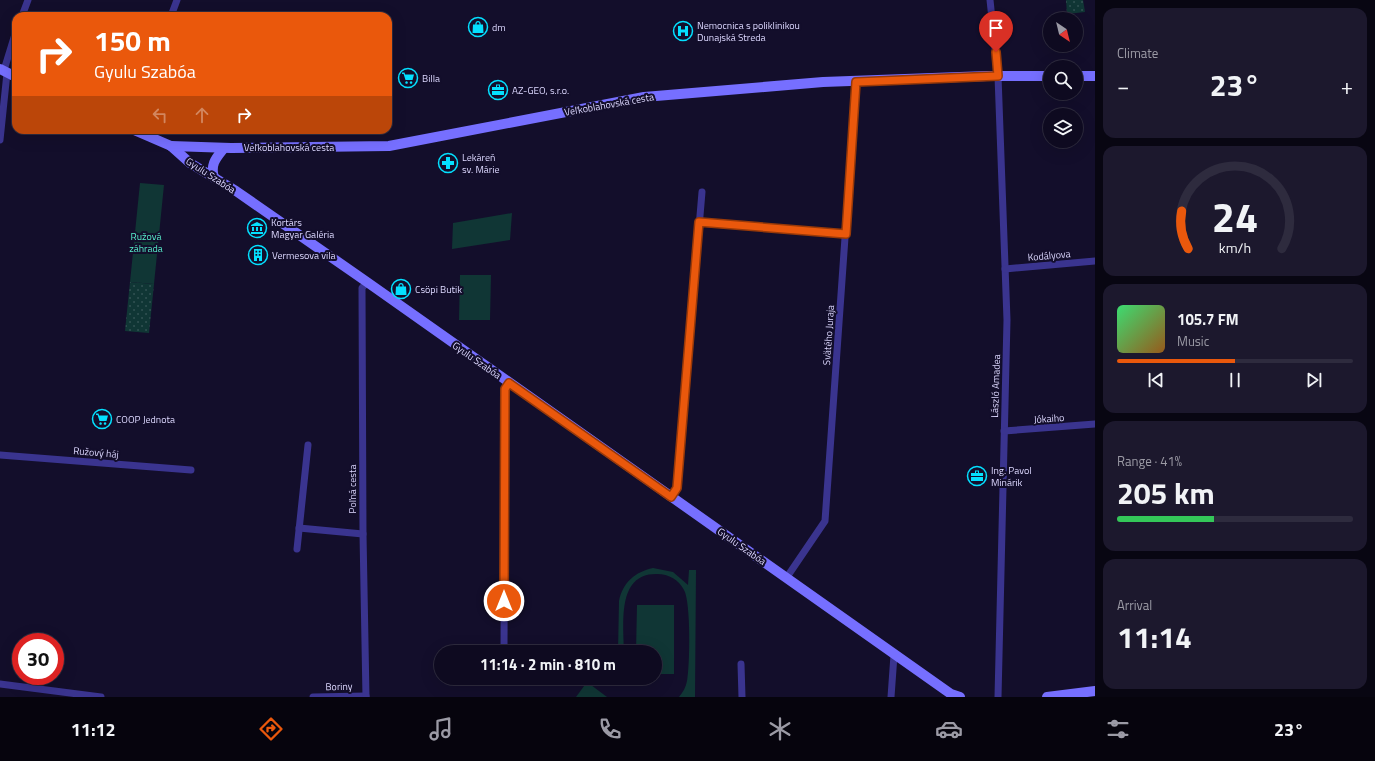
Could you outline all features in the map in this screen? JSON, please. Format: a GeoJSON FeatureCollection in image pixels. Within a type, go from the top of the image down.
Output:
{"type":"FeatureCollection","features":[{"type":"Feature","properties":{"kind":"street"},"geometry":{"type":"LineString","coordinates":[[24,12],[28,0]]}},
{"type":"Feature","properties":{"kind":"street"},"geometry":{"type":"LineString","coordinates":[[172,12],[177,0]]}},
{"type":"Feature","properties":{"kind":"street","name":"László Amadea"},"geometry":{"type":"LineString","coordinates":[[990,0],[998,76],[1007,320],[998,697]]}},
{"type":"Feature","properties":{"kind":"street"},"geometry":{"type":"LineString","coordinates":[[0,140],[5,71],[12,46]]}},
{"type":"Feature","properties":{"kind":"street","name":"Veľkoblahovská cesta"},"geometry":{"type":"LineString","coordinates":[[171,146],[224,148],[388,146],[644,97],[823,82],[998,76],[1043,76]]}},
{"type":"Feature","properties":{"kind":"street"},"geometry":{"type":"LineString","coordinates":[[1083,76],[1095,76]]}},
{"type":"Feature","properties":{"kind":"street","name":"Svätého Juraja"},"geometry":{"type":"LineString","coordinates":[[787,577],[825,521],[856,82]]}},
{"type":"Feature","properties":{"kind":"street"},"geometry":{"type":"LineString","coordinates":[[143,134],[171,146]]}},
{"type":"Feature","properties":{"kind":"street","name":"Gyulu Szabóa"},"geometry":{"type":"LineString","coordinates":[[171,146],[190,163],[236,191],[368,282],[509,383],[787,577],[894,655],[952,694],[960,697]]}},
{"type":"Feature","properties":{"kind":"street"},"geometry":{"type":"LineString","coordinates":[[214,178],[211,169],[214,158],[224,148]]}},
{"type":"Feature","properties":{"kind":"street"},"geometry":{"type":"LineString","coordinates":[[671,497],[677,488],[702,192]]}},
{"type":"Feature","properties":{"kind":"street"},"geometry":{"type":"LineString","coordinates":[[699,222],[846,234]]}},
{"type":"Feature","properties":{"kind":"street","name":"Kodályova"},"geometry":{"type":"LineString","coordinates":[[1005,269],[1095,262]]}},
{"type":"Feature","properties":{"kind":"street","name":"Poľná cesta"},"geometry":{"type":"LineString","coordinates":[[366,696],[363,534],[362,288],[368,282]]}},
{"type":"Feature","properties":{"kind":"street"},"geometry":{"type":"LineString","coordinates":[[504,645],[505,389],[509,383]]}},
{"type":"Feature","properties":{"kind":"street","name":"Jókaiho"},"geometry":{"type":"LineString","coordinates":[[1004,431],[1095,424]]}},
{"type":"Feature","properties":{"kind":"street"},"geometry":{"type":"LineString","coordinates":[[297,549],[308,445]]}},
{"type":"Feature","properties":{"kind":"street","name":"Ružový háj"},"geometry":{"type":"LineString","coordinates":[[0,455],[191,470]]}},
{"type":"Feature","properties":{"kind":"street"},"geometry":{"type":"LineString","coordinates":[[299,528],[363,534]]}},
{"type":"Feature","properties":{"kind":"street"},"geometry":{"type":"LineString","coordinates":[[891,697],[894,655]]}},
{"type":"Feature","properties":{"kind":"street"},"geometry":{"type":"LineString","coordinates":[[741,664],[742,697]]}},
{"type":"Feature","properties":{"kind":"street"},"geometry":{"type":"LineString","coordinates":[[0,684],[101,697]]}},
{"type":"Feature","properties":{"kind":"street"},"geometry":{"type":"LineString","coordinates":[[1047,697],[1095,691]]}},
{"type":"Feature","properties":{"kind":"street","name":"Boriny"},"geometry":{"type":"LineString","coordinates":[[313,697],[366,696]]}},
{"type":"Feature","properties":{"kind":"green space"},"geometry":{"type":"Polygon","coordinates":[[[1066,0],[1083,0],[1085,12],[1067,12],[1066,0]]]}},
{"type":"Feature","properties":{"kind":"green space","name":"Ružová záhrada"},"geometry":{"type":"Polygon","coordinates":[[[140,183],[164,185],[154,284],[130,282],[140,183]]]}},
{"type":"Feature","properties":{"kind":"green space"},"geometry":{"type":"Polygon","coordinates":[[[512,213],[510,240],[452,249],[453,223],[512,213]]]}},
{"type":"Feature","properties":{"kind":"green space"},"geometry":{"type":"Polygon","coordinates":[[[460,275],[491,275],[490,320],[459,320],[460,275]]]}},
{"type":"Feature","properties":{"kind":"green space"},"geometry":{"type":"Polygon","coordinates":[[[130,282],[154,284],[149,333],[125,331],[130,282]]]}},
{"type":"Feature","properties":{"kind":"green space"},"geometry":{"type":"Polygon","coordinates":[[[653,568],[673,572],[688,585],[689,570],[696,570],[695,697],[679,697],[687,681],[689,620],[684,590],[673,578],[666,575],[657,574],[644,576],[635,582],[629,591],[625,602],[623,628],[624,645],[618,645],[619,601],[623,588],[635,575],[653,568]]]}},
{"type":"Feature","properties":{"kind":"green space"},"geometry":{"type":"Polygon","coordinates":[[[637,605],[674,605],[674,674],[662,674],[662,645],[636,645],[637,605]]]}},
{"type":"Feature","properties":{"kind":"green space"},"geometry":{"type":"Polygon","coordinates":[[[585,685],[591,685],[607,697],[576,697],[585,685]]]}},
{"type":"Feature","properties":{"kind":"place","name":"dm"},"geometry":{"type":"Point","coordinates":[478,27]}},
{"type":"Feature","properties":{"kind":"place","name":"Nemocnica s poliklinikou Dunajská Streda"},"geometry":{"type":"Point","coordinates":[683,31]}},
{"type":"Feature","properties":{"kind":"place","name":"Billa"},"geometry":{"type":"Point","coordinates":[408,78]}},
{"type":"Feature","properties":{"kind":"place","name":"AZ-GEO, s.r.o."},"geometry":{"type":"Point","coordinates":[498,90]}},
{"type":"Feature","properties":{"kind":"place","name":"Lekáreň sv. Márie"},"geometry":{"type":"Point","coordinates":[448,163]}},
{"type":"Feature","properties":{"kind":"place","name":"Kortárs Magyar Galéria"},"geometry":{"type":"Point","coordinates":[257,228]}},
{"type":"Feature","properties":{"kind":"place","name":"Vermesova vila"},"geometry":{"type":"Point","coordinates":[258,255]}},
{"type":"Feature","properties":{"kind":"place","name":"Csöpi Butik"},"geometry":{"type":"Point","coordinates":[401,289]}},
{"type":"Feature","properties":{"kind":"place","name":"COOP Jednota"},"geometry":{"type":"Point","coordinates":[102,419]}},
{"type":"Feature","properties":{"kind":"place","name":"Ing. Pavol Minárik"},"geometry":{"type":"Point","coordinates":[977,476]}},
{"type":"Feature","properties":{"kind":"route"},"geometry":{"type":"LineString","coordinates":[[504,601],[505,389],[509,383],[564,420],[671,497],[677,488],[699,222],[846,234],[856,82],[998,76],[996,52]]}}]}
